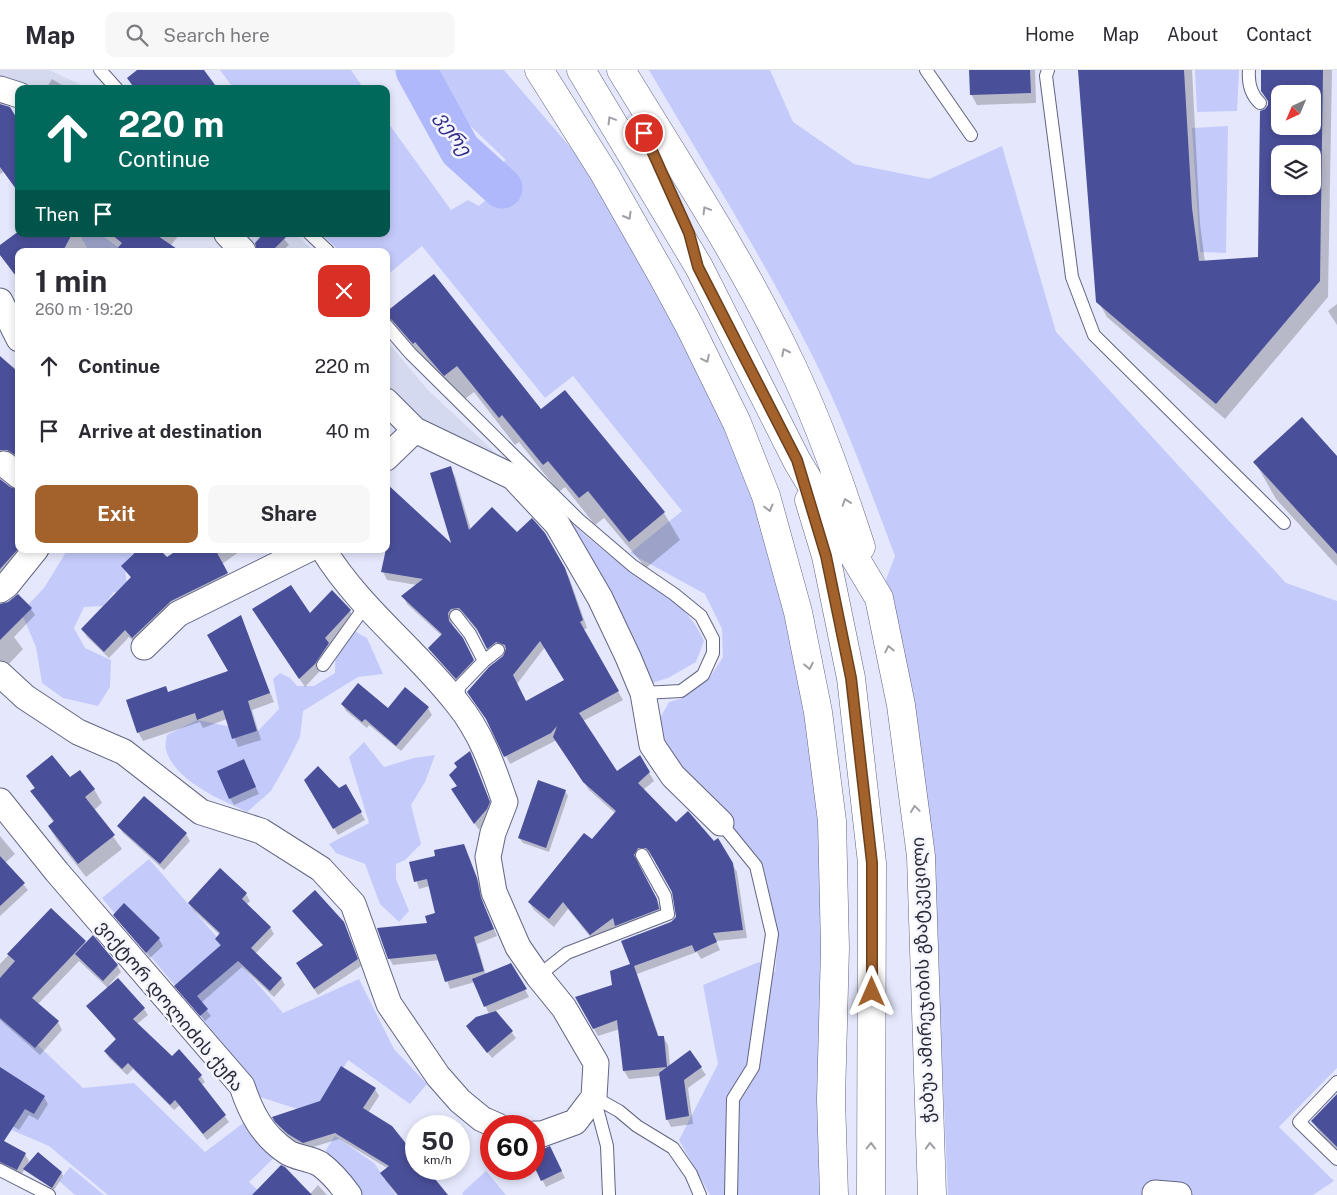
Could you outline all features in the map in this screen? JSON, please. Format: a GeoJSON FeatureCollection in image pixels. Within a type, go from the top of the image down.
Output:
{"type":"FeatureCollection","features":[{"type":"Feature","properties":{"kind":"main road"},"geometry":{"type":"LineString","coordinates":[[521,70],[604,174]]}},
{"type":"Feature","properties":{"kind":"main road"},"geometry":{"type":"LineString","coordinates":[[538,70],[604,174],[690,326],[737,423],[766,496],[798,612],[818,712],[832,821],[835,948],[831,1098],[834,1195]]}},
{"type":"Feature","properties":{"kind":"main road","name":"ჭაბუა ამირეჯიბის გზატკეცილი"},"geometry":{"type":"LineString","coordinates":[[581,70],[698,267],[797,460],[879,598],[901,705],[921,856],[932,1195]]}},
{"type":"Feature","properties":{"kind":"main road"},"geometry":{"type":"LineString","coordinates":[[621,70],[658,166],[689,233],[698,267]]}},
{"type":"Feature","properties":{"kind":"main road"},"geometry":{"type":"LineString","coordinates":[[621,70],[756,295],[792,366],[828,449],[879,598]]}},
{"type":"Feature","properties":{"kind":"main road","name":"ჭაბუა ამირეჯიბის გზატკეცილი"},"geometry":{"type":"LineString","coordinates":[[797,460],[826,556],[851,678],[872,863],[871,1195]]}},
{"type":"Feature","properties":{"kind":"street"},"geometry":{"type":"LineString","coordinates":[[0,88],[15,94]]}},
{"type":"Feature","properties":{"kind":"street"},"geometry":{"type":"LineString","coordinates":[[231,237],[240,248]]}},
{"type":"Feature","properties":{"kind":"street"},"geometry":{"type":"LineString","coordinates":[[0,301],[15,331]]}},
{"type":"Feature","properties":{"kind":"street"},"geometry":{"type":"LineString","coordinates":[[390,405],[415,430],[513,477],[557,524],[600,598],[643,694],[652,745],[673,776],[721,823]]}},
{"type":"Feature","properties":{"kind":"street"},"geometry":{"type":"LineString","coordinates":[[390,454],[415,430]]}},
{"type":"Feature","properties":{"kind":"street"},"geometry":{"type":"LineString","coordinates":[[0,590],[13,579],[33,553]]}},
{"type":"Feature","properties":{"kind":"street"},"geometry":{"type":"LineString","coordinates":[[144,647],[178,614],[301,553]]}},
{"type":"Feature","properties":{"kind":"street"},"geometry":{"type":"LineString","coordinates":[[326,553],[338,572],[366,605],[458,704],[487,750],[505,802],[493,833],[488,857],[494,892],[518,947],[564,1008],[596,1063],[594,1097],[575,1122],[545,1133]]}},
{"type":"Feature","properties":{"kind":"street"},"geometry":{"type":"LineString","coordinates":[[0,674],[25,696],[78,732],[124,752],[201,812],[261,832],[321,869],[353,904],[389,1004],[429,1062],[460,1101],[480,1117]]}},
{"type":"Feature","properties":{"kind":"street","name":"ვიქტორ დოლიძის ქუჩა"},"geometry":{"type":"LineString","coordinates":[[0,801],[57,872],[242,1086],[251,1112],[265,1134],[288,1153],[319,1164],[340,1182],[349,1195]]}},
{"type":"Feature","properties":{"kind":"lane"},"geometry":{"type":"LineString","coordinates":[[100,70],[113,85]]}},
{"type":"Feature","properties":{"kind":"lane"},"geometry":{"type":"LineString","coordinates":[[926,70],[971,134]]}},
{"type":"Feature","properties":{"kind":"lane"},"geometry":{"type":"LineString","coordinates":[[1048,70],[1046,76],[1055,160],[1072,277],[1094,335],[1284,523]]}},
{"type":"Feature","properties":{"kind":"lane"},"geometry":{"type":"LineString","coordinates":[[1249,70],[1248,80],[1253,97],[1260,103]]}},
{"type":"Feature","properties":{"kind":"lane"},"geometry":{"type":"LineString","coordinates":[[313,237],[325,248]]}},
{"type":"Feature","properties":{"kind":"lane"},"geometry":{"type":"LineString","coordinates":[[390,330],[410,353],[578,519],[633,566],[674,594],[701,616],[713,639],[713,654],[703,675],[681,691],[643,694]]}},
{"type":"Feature","properties":{"kind":"lane"},"geometry":{"type":"LineString","coordinates":[[323,665],[366,605]]}},
{"type":"Feature","properties":{"kind":"lane"},"geometry":{"type":"LineString","coordinates":[[456,616],[470,634],[484,661]]}},
{"type":"Feature","properties":{"kind":"lane"},"geometry":{"type":"LineString","coordinates":[[458,704],[459,687],[484,661],[498,650]]}},
{"type":"Feature","properties":{"kind":"lane"},"geometry":{"type":"LineString","coordinates":[[721,823],[756,866],[772,934],[753,1067],[732,1099],[730,1195]]}},
{"type":"Feature","properties":{"kind":"lane"},"geometry":{"type":"LineString","coordinates":[[538,976],[567,953],[668,914],[665,896],[642,855]]}},
{"type":"Feature","properties":{"kind":"lane"},"geometry":{"type":"LineString","coordinates":[[1337,1082],[1299,1122],[1337,1159]]}},
{"type":"Feature","properties":{"kind":"lane"},"geometry":{"type":"LineString","coordinates":[[594,1097],[607,1146],[609,1195]]}},
{"type":"Feature","properties":{"kind":"lane"},"geometry":{"type":"LineString","coordinates":[[594,1097],[620,1111],[637,1126],[673,1148],[691,1174],[700,1195]]}},
{"type":"Feature","properties":{"kind":"lane"},"geometry":{"type":"LineString","coordinates":[[1,1171],[49,1195]]}},
{"type":"Feature","properties":{"kind":"shaded area"},"geometry":{"type":"Polygon","coordinates":[[[0,70],[49,70],[81,85],[15,85],[15,87],[0,81],[0,70]]]}},
{"type":"Feature","properties":{"kind":"shaded area"},"geometry":{"type":"Polygon","coordinates":[[[220,70],[351,70],[361,85],[231,85],[220,70]]]}},
{"type":"Feature","properties":{"kind":"shaded area"},"geometry":{"type":"Polygon","coordinates":[[[427,70],[504,70],[595,176],[670,308],[765,513],[812,712],[825,949],[821,1195],[710,1195],[679,1140],[718,1064],[703,985],[759,962],[775,972],[778,939],[763,866],[723,814],[681,772],[663,742],[660,718],[669,702],[683,698],[710,677],[723,657],[722,629],[705,594],[630,553],[682,511],[573,376],[545,398],[422,246],[390,273],[390,248],[337,248],[324,237],[390,237],[390,126],[451,210],[468,200],[479,206],[513,175],[501,164],[506,160],[460,116],[427,70]]]}},
{"type":"Feature","properties":{"kind":"shaded area"},"geometry":{"type":"Polygon","coordinates":[[[649,70],[770,70],[793,122],[854,164],[929,179],[1002,146],[1056,332],[1286,583],[1337,601],[1337,1068],[1279,1127],[1334,1181],[1313,1195],[948,1195],[942,1061],[927,1066],[921,856],[879,598],[895,556],[845,428],[811,353],[753,246],[649,70]]]}},
{"type":"Feature","properties":{"kind":"shaded area"},"geometry":{"type":"Polygon","coordinates":[[[1195,70],[1239,70],[1237,111],[1197,112],[1195,70]]]}},
{"type":"Feature","properties":{"kind":"shaded area"},"geometry":{"type":"Polygon","coordinates":[[[1228,126],[1226,253],[1200,252],[1192,128],[1228,126]]]}},
{"type":"Feature","properties":{"kind":"shaded area"},"geometry":{"type":"Polygon","coordinates":[[[81,237],[104,237],[119,248],[87,248],[81,237]]]}},
{"type":"Feature","properties":{"kind":"shaded area"},"geometry":{"type":"Polygon","coordinates":[[[235,237],[298,237],[311,248],[245,248],[235,237]]]}},
{"type":"Feature","properties":{"kind":"shaded area"},"geometry":{"type":"Polygon","coordinates":[[[390,345],[428,390],[503,460],[422,423],[390,394],[390,345]]]}},
{"type":"Feature","properties":{"kind":"shaded area"},"geometry":{"type":"Polygon","coordinates":[[[548,501],[573,525],[618,562],[678,605],[697,627],[704,641],[696,662],[668,678],[645,685],[548,501]]]}},
{"type":"Feature","properties":{"kind":"shaded area"},"geometry":{"type":"Polygon","coordinates":[[[66,553],[155,553],[125,569],[128,593],[114,592],[103,606],[84,607],[74,628],[85,648],[111,660],[110,687],[98,706],[63,698],[42,683],[36,647],[21,612],[44,588],[66,553]]]}},
{"type":"Feature","properties":{"kind":"shaded area"},"geometry":{"type":"Polygon","coordinates":[[[351,629],[367,638],[383,674],[358,677],[303,711],[300,737],[288,761],[271,791],[247,812],[200,788],[179,771],[171,761],[166,750],[167,735],[197,720],[257,732],[279,709],[273,679],[280,673],[290,678],[297,686],[314,686],[335,673],[336,643],[351,629]]]}},
{"type":"Feature","properties":{"kind":"shaded area"},"geometry":{"type":"Polygon","coordinates":[[[364,742],[384,767],[414,758],[435,755],[425,782],[411,805],[421,844],[405,860],[396,864],[396,879],[409,911],[399,922],[380,904],[365,864],[336,853],[329,844],[369,823],[349,757],[364,742]]]}},
{"type":"Feature","properties":{"kind":"shaded area"},"geometry":{"type":"Polygon","coordinates":[[[149,859],[283,1013],[359,979],[394,1049],[427,1084],[410,1104],[348,1060],[316,1115],[260,1097],[251,1077],[102,898],[149,859]]]}},
{"type":"Feature","properties":{"kind":"shaded area"},"geometry":{"type":"Polygon","coordinates":[[[0,1009],[83,1088],[134,1083],[205,1152],[246,1121],[278,1154],[249,1182],[263,1195],[108,1195],[49,1146],[0,1125],[0,1009]]]}},
{"type":"Feature","properties":{"kind":"shaded area"},"geometry":{"type":"Polygon","coordinates":[[[335,1136],[374,1163],[396,1195],[361,1195],[324,1153],[335,1136]]]}},
{"type":"Feature","properties":{"kind":"shaded area"},"geometry":{"type":"Polygon","coordinates":[[[70,1167],[104,1195],[75,1195],[59,1181],[70,1167]]]}},
{"type":"Feature","properties":{"kind":"shaded area"},"geometry":{"type":"Polygon","coordinates":[[[480,1176],[480,1180],[494,1180],[506,1195],[463,1195],[462,1193],[480,1176]]]}},
{"type":"Feature","properties":{"kind":"building"},"geometry":{"type":"Polygon","coordinates":[[[137,70],[204,70],[215,85],[132,85],[127,78],[137,70]]]}},
{"type":"Feature","properties":{"kind":"building"},"geometry":{"type":"Polygon","coordinates":[[[969,70],[1030,70],[1031,93],[970,95],[969,70]]]}},
{"type":"Feature","properties":{"kind":"building"},"geometry":{"type":"Polygon","coordinates":[[[1078,70],[1184,70],[1192,208],[1199,261],[1258,257],[1260,111],[1268,105],[1268,101],[1261,91],[1261,70],[1323,70],[1320,281],[1216,404],[1096,302],[1078,70]]]}},
{"type":"Feature","properties":{"kind":"building"},"geometry":{"type":"Polygon","coordinates":[[[0,104],[10,107],[15,115],[15,188],[0,167],[0,104]]]}},
{"type":"Feature","properties":{"kind":"building"},"geometry":{"type":"Polygon","coordinates":[[[15,234],[15,237],[70,237],[65,248],[15,248],[15,275],[0,255],[0,245],[15,234]]]}},
{"type":"Feature","properties":{"kind":"building"},"geometry":{"type":"Polygon","coordinates":[[[115,237],[159,237],[176,248],[118,248],[122,243],[115,237]]]}},
{"type":"Feature","properties":{"kind":"building"},"geometry":{"type":"Polygon","coordinates":[[[260,237],[286,237],[275,248],[256,248],[255,243],[260,237]]]}},
{"type":"Feature","properties":{"kind":"building"},"geometry":{"type":"Polygon","coordinates":[[[434,274],[541,409],[565,390],[665,512],[629,542],[588,491],[579,498],[548,461],[543,465],[502,415],[499,418],[457,366],[444,376],[415,342],[413,344],[390,319],[390,309],[434,274]]]}},
{"type":"Feature","properties":{"kind":"building"},"geometry":{"type":"Polygon","coordinates":[[[0,356],[15,369],[15,455],[7,450],[0,450],[0,356]]]}},
{"type":"Feature","properties":{"kind":"building"},"geometry":{"type":"Polygon","coordinates":[[[1302,417],[1337,456],[1337,554],[1253,462],[1302,417]]]}},
{"type":"Feature","properties":{"kind":"building"},"geometry":{"type":"Polygon","coordinates":[[[451,466],[469,530],[492,507],[517,532],[532,518],[545,533],[565,568],[583,620],[580,622],[619,691],[579,713],[617,771],[640,755],[650,772],[638,783],[676,822],[688,811],[714,841],[718,838],[733,863],[743,930],[713,933],[717,942],[695,952],[692,945],[634,966],[658,1036],[664,1036],[667,1067],[623,1071],[617,1020],[593,1029],[575,997],[612,985],[610,971],[630,964],[621,941],[671,922],[676,917],[672,892],[649,851],[646,848],[638,848],[634,855],[657,899],[659,909],[615,926],[613,918],[590,935],[563,902],[549,919],[528,902],[584,833],[592,839],[616,811],[583,782],[553,737],[557,726],[551,733],[504,757],[486,719],[467,692],[489,667],[503,656],[506,649],[505,645],[496,642],[487,649],[477,629],[459,608],[451,609],[448,613],[449,621],[463,638],[474,660],[456,679],[428,648],[442,634],[401,596],[423,579],[381,572],[385,553],[390,553],[390,487],[451,543],[430,473],[451,466]],[[540,641],[513,675],[526,701],[564,680],[540,641]]]}},
{"type":"Feature","properties":{"kind":"building"},"geometry":{"type":"Polygon","coordinates":[[[0,479],[15,489],[15,552],[0,569],[0,479]]]}},
{"type":"Feature","properties":{"kind":"building"},"geometry":{"type":"Polygon","coordinates":[[[135,553],[163,553],[167,557],[173,553],[217,553],[228,573],[171,601],[132,638],[125,630],[104,652],[81,629],[131,577],[121,566],[135,553]]]}},
{"type":"Feature","properties":{"kind":"building"},"geometry":{"type":"Polygon","coordinates":[[[291,585],[310,613],[332,590],[351,610],[325,638],[329,643],[315,664],[299,679],[252,609],[291,585]]]}},
{"type":"Feature","properties":{"kind":"building"},"geometry":{"type":"Polygon","coordinates":[[[18,594],[32,608],[0,640],[0,604],[8,602],[18,594]]]}},
{"type":"Feature","properties":{"kind":"building"},"geometry":{"type":"Polygon","coordinates":[[[241,615],[270,693],[248,701],[257,731],[232,739],[223,710],[197,720],[195,713],[137,733],[126,700],[166,686],[168,692],[228,671],[207,635],[241,615]]]}},
{"type":"Feature","properties":{"kind":"building"},"geometry":{"type":"Polygon","coordinates":[[[358,683],[388,708],[405,687],[429,707],[396,746],[365,719],[362,722],[341,704],[358,683]]]}},
{"type":"Feature","properties":{"kind":"building"},"geometry":{"type":"Polygon","coordinates":[[[470,751],[490,802],[487,809],[474,824],[451,789],[457,786],[449,775],[457,767],[454,763],[470,751]]]}},
{"type":"Feature","properties":{"kind":"building"},"geometry":{"type":"Polygon","coordinates":[[[52,755],[70,777],[80,770],[95,789],[85,797],[115,835],[78,864],[48,826],[54,821],[30,791],[35,788],[26,776],[52,755]]]}},
{"type":"Feature","properties":{"kind":"building"},"geometry":{"type":"Polygon","coordinates":[[[244,759],[256,787],[229,799],[217,771],[244,759]]]}},
{"type":"Feature","properties":{"kind":"building"},"geometry":{"type":"Polygon","coordinates":[[[318,766],[339,788],[346,784],[362,812],[333,829],[304,780],[318,766]]]}},
{"type":"Feature","properties":{"kind":"building"},"geometry":{"type":"Polygon","coordinates":[[[538,780],[566,790],[546,848],[518,838],[538,780]]]}},
{"type":"Feature","properties":{"kind":"building"},"geometry":{"type":"Polygon","coordinates":[[[144,796],[187,833],[160,864],[117,826],[144,796]]]}},
{"type":"Feature","properties":{"kind":"building"},"geometry":{"type":"Polygon","coordinates":[[[464,844],[477,878],[481,898],[494,929],[474,937],[484,971],[445,982],[436,954],[388,959],[377,928],[427,923],[425,916],[435,913],[427,879],[414,882],[409,862],[435,856],[434,850],[464,844]]]}},
{"type":"Feature","properties":{"kind":"building"},"geometry":{"type":"Polygon","coordinates":[[[0,856],[25,883],[0,906],[0,856]]]}},
{"type":"Feature","properties":{"kind":"building"},"geometry":{"type":"Polygon","coordinates":[[[220,868],[247,893],[242,899],[271,927],[251,948],[282,978],[270,991],[238,961],[197,996],[208,1009],[200,1016],[174,986],[221,945],[215,939],[220,933],[188,903],[220,868]]]}},
{"type":"Feature","properties":{"kind":"building"},"geometry":{"type":"Polygon","coordinates":[[[315,890],[344,922],[358,959],[314,989],[296,963],[323,945],[292,911],[315,890]]]}},
{"type":"Feature","properties":{"kind":"building"},"geometry":{"type":"Polygon","coordinates":[[[124,903],[160,938],[146,953],[113,915],[124,903]]]}},
{"type":"Feature","properties":{"kind":"building"},"geometry":{"type":"Polygon","coordinates":[[[51,908],[86,941],[32,998],[59,1021],[35,1048],[0,1018],[0,978],[15,961],[7,954],[51,908]]]}},
{"type":"Feature","properties":{"kind":"building"},"geometry":{"type":"Polygon","coordinates":[[[93,935],[118,965],[103,981],[75,954],[93,935]]]}},
{"type":"Feature","properties":{"kind":"building"},"geometry":{"type":"Polygon","coordinates":[[[511,963],[527,989],[484,1007],[472,979],[511,963]]]}},
{"type":"Feature","properties":{"kind":"building"},"geometry":{"type":"Polygon","coordinates":[[[118,978],[145,1008],[133,1019],[172,1056],[179,1049],[202,1075],[198,1079],[226,1115],[203,1134],[175,1100],[170,1105],[128,1063],[122,1069],[104,1051],[116,1039],[86,1006],[118,978]]]}},
{"type":"Feature","properties":{"kind":"building"},"geometry":{"type":"Polygon","coordinates":[[[496,1011],[513,1031],[487,1053],[466,1026],[476,1017],[496,1011]]]}},
{"type":"Feature","properties":{"kind":"building"},"geometry":{"type":"Polygon","coordinates":[[[690,1050],[702,1067],[684,1080],[689,1116],[666,1120],[659,1073],[690,1050]]]}},
{"type":"Feature","properties":{"kind":"building"},"geometry":{"type":"Polygon","coordinates":[[[341,1066],[376,1088],[363,1108],[392,1126],[405,1142],[405,1180],[436,1180],[448,1195],[398,1195],[380,1173],[389,1166],[335,1133],[303,1143],[288,1134],[272,1117],[320,1101],[341,1066]]]}},
{"type":"Feature","properties":{"kind":"building"},"geometry":{"type":"Polygon","coordinates":[[[0,1067],[45,1096],[34,1114],[25,1109],[4,1141],[26,1153],[17,1170],[0,1162],[0,1067]]]}},
{"type":"Feature","properties":{"kind":"building"},"geometry":{"type":"Polygon","coordinates":[[[1337,1094],[1337,1147],[1311,1121],[1337,1094]]]}},
{"type":"Feature","properties":{"kind":"building"},"geometry":{"type":"Polygon","coordinates":[[[550,1146],[562,1171],[545,1179],[545,1148],[550,1146]]]}},
{"type":"Feature","properties":{"kind":"building"},"geometry":{"type":"Polygon","coordinates":[[[38,1152],[62,1172],[52,1188],[23,1169],[38,1152]]]}},
{"type":"Feature","properties":{"kind":"building"},"geometry":{"type":"Polygon","coordinates":[[[281,1165],[285,1167],[312,1195],[252,1195],[281,1165]]]}},
{"type":"Feature","properties":{"kind":"waterway","name":"ვერე"},"geometry":{"type":"LineString","coordinates":[[416,70],[460,150],[502,188]]}},
{"type":"Feature","properties":{"kind":"route"},"geometry":{"type":"LineString","coordinates":[[644,133],[689,233],[698,267],[721,308],[797,460],[826,556],[851,678],[864,786],[872,863],[872,992]]}}]}
